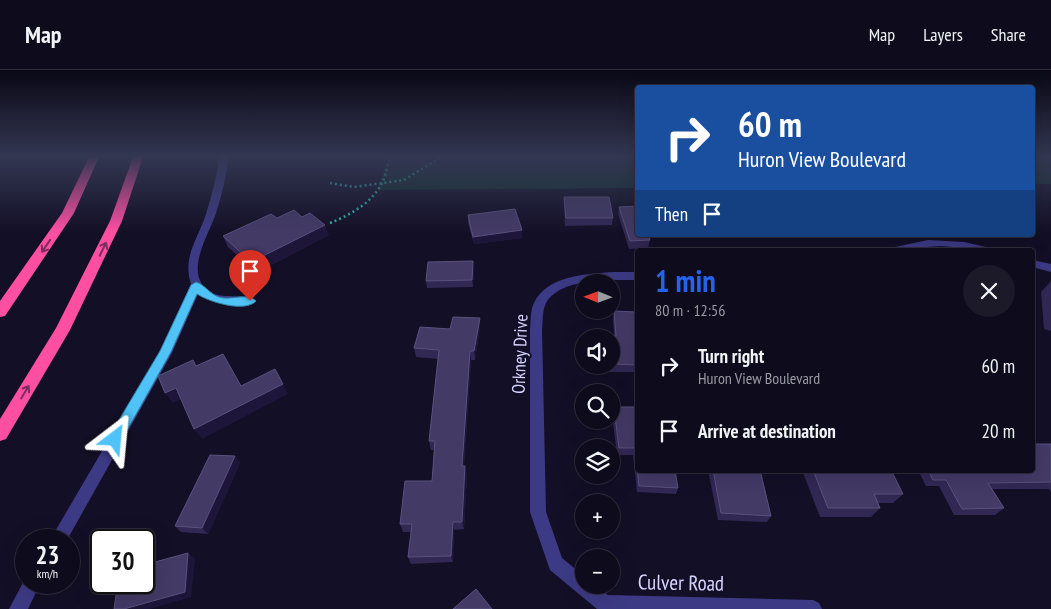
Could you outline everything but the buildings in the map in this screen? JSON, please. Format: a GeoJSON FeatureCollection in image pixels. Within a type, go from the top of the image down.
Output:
{"type":"FeatureCollection","features":[{"type":"Feature","properties":{"kind":"highway"},"geometry":{"type":"LineString","coordinates":[[0,312],[68,213],[82,182]]}},
{"type":"Feature","properties":{"kind":"highway"},"geometry":{"type":"LineString","coordinates":[[0,434],[63,330],[116,222],[129,182]]}},
{"type":"Feature","properties":{"kind":"street"},"geometry":{"type":"LineString","coordinates":[[219,182],[212,213],[193,260],[196,285],[200,291],[222,302],[250,301]]}},
{"type":"Feature","properties":{"kind":"street"},"geometry":{"type":"LineString","coordinates":[[898,248],[935,243],[971,248]]}},
{"type":"Feature","properties":{"kind":"street"},"geometry":{"type":"LineString","coordinates":[[1035,264],[1051,268]]}},
{"type":"Feature","properties":{"kind":"street","name":"Orkney Drive"},"geometry":{"type":"LineString","coordinates":[[538,512],[536,330],[540,302],[554,288],[576,280],[608,276],[635,276]]}},
{"type":"Feature","properties":{"kind":"street"},"geometry":{"type":"LineString","coordinates":[[64,529],[166,352],[196,285]]}},
{"type":"Feature","properties":{"kind":"street","name":"Culver Road"},"geometry":{"type":"LineString","coordinates":[[538,512],[556,564],[605,604],[813,609]]}},
{"type":"Feature","properties":{"kind":"street"},"geometry":{"type":"LineString","coordinates":[[18,609],[27,594]]}},
{"type":"Feature","properties":{"kind":"path"},"geometry":{"type":"LineString","coordinates":[[330,184],[354,187],[392,182]]}},
{"type":"Feature","properties":{"kind":"path"},"geometry":{"type":"LineString","coordinates":[[330,224],[344,218],[366,202],[382,184]]}},
{"type":"Feature","properties":{"kind":"green space"},"geometry":{"type":"Polygon","coordinates":[[[380,182],[635,182],[635,188],[378,190],[380,182]]]}},
{"type":"Feature","properties":{"kind":"green space"},"geometry":{"type":"Polygon","coordinates":[[[1035,182],[1051,182],[1051,184],[1035,184],[1035,182]]]}},
{"type":"Feature","properties":{"kind":"route"},"geometry":{"type":"LineString","coordinates":[[115,439],[166,352],[196,285],[200,291],[222,302],[250,301]]}}]}
